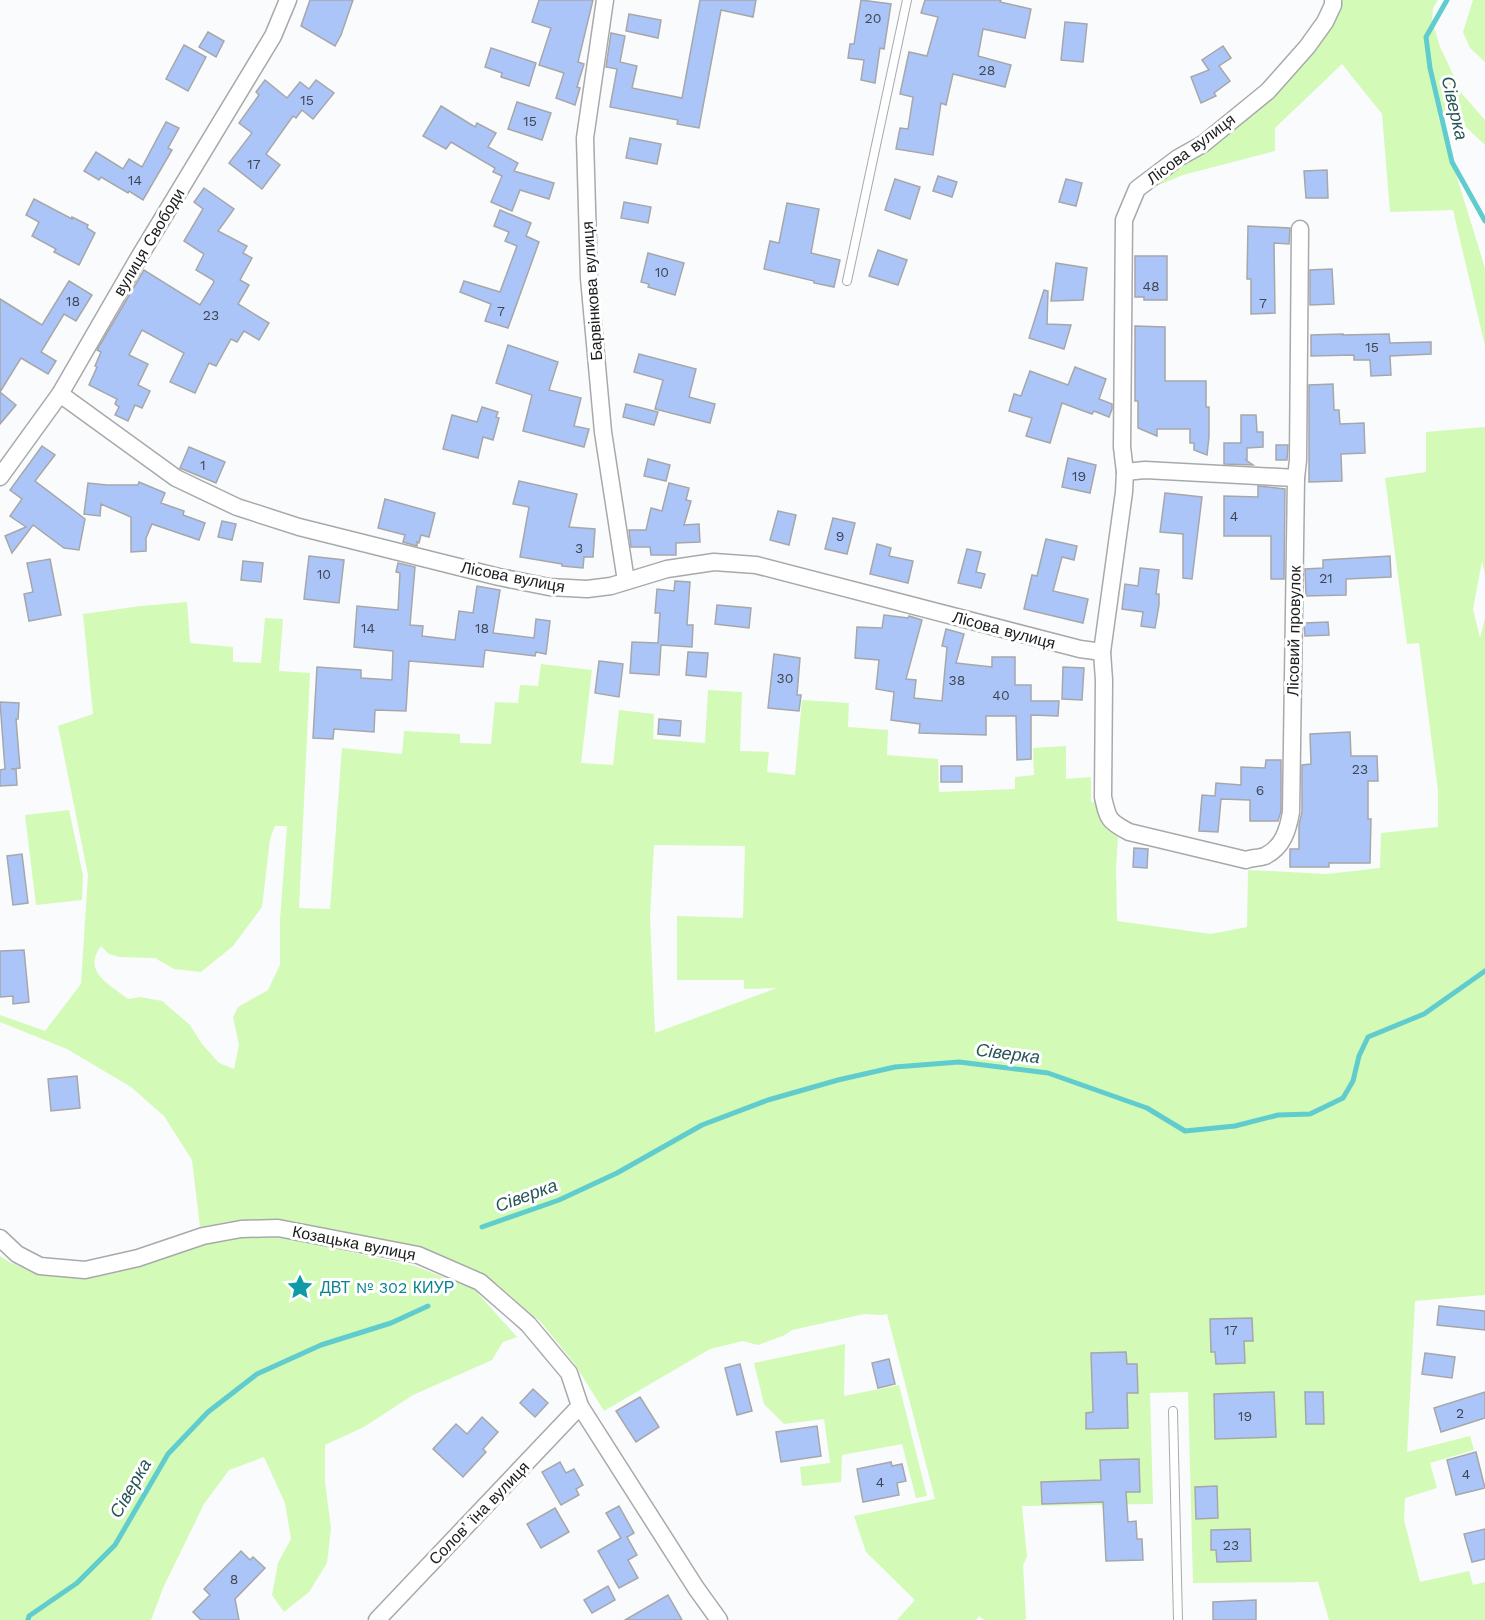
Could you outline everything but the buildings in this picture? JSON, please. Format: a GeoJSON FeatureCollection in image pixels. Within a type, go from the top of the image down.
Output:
{"type":"FeatureCollection","features":[{"type":"Feature","properties":{"kind":"street","name":"вулиця Свободи"},"geometry":{"type":"LineString","coordinates":[[0,477],[60,394],[138,259],[273,36],[288,0]]}},
{"type":"Feature","properties":{"kind":"street","name":"Барвінкова вулиця"},"geometry":{"type":"LineString","coordinates":[[605,0],[585,138],[589,278],[603,432],[626,581]]}},
{"type":"Feature","properties":{"kind":"street","name":"Лісова вулиця"},"geometry":{"type":"LineString","coordinates":[[1107,815],[1103,797],[1104,680],[1102,652],[1124,492],[1125,472],[1122,447],[1124,220],[1137,189],[1178,158],[1203,144],[1269,91],[1325,22],[1333,0]]}},
{"type":"Feature","properties":{"kind":"street","name":"Лісовий провулок"},"geometry":{"type":"LineString","coordinates":[[1107,815],[1114,824],[1129,832],[1246,860],[1264,856],[1279,844],[1288,830],[1291,812],[1300,229]]}},
{"type":"Feature","properties":{"kind":"street","name":"Лісова вулиця"},"geometry":{"type":"LineString","coordinates":[[60,394],[176,478],[237,507],[299,527],[499,577],[549,587],[587,589],[611,586],[667,569],[714,562],[756,565],[1080,650],[1102,652]]}},
{"type":"Feature","properties":{"kind":"street"},"geometry":{"type":"LineString","coordinates":[[1125,472],[1145,470],[1296,478]]}},
{"type":"Feature","properties":{"kind":"street","name":"Козацька вулиця"},"geometry":{"type":"LineString","coordinates":[[0,1239],[17,1254],[40,1266],[85,1270],[138,1258],[203,1236],[241,1229],[278,1228],[418,1255],[480,1282],[528,1324],[569,1373],[580,1406],[696,1588],[719,1620]]}},
{"type":"Feature","properties":{"kind":"street","name":"Соловʼїна вулиця"},"geometry":{"type":"LineString","coordinates":[[377,1620],[580,1406]]}},
{"type":"Feature","properties":{"kind":"lane"},"geometry":{"type":"LineString","coordinates":[[848,281],[907,0]]}},
{"type":"Feature","properties":{"kind":"lane"},"geometry":{"type":"LineString","coordinates":[[1173,1411],[1178,1620]]}},
{"type":"Feature","properties":{"kind":"green space"},"geometry":{"type":"Polygon","coordinates":[[[1340,0],[1438,0],[1433,8],[1432,20],[1440,47],[1463,95],[1485,120],[1485,145],[1449,111],[1438,116],[1485,268],[1485,346],[1453,210],[1390,212],[1382,114],[1342,64],[1275,128],[1275,151],[1183,175],[1142,192],[1280,91],[1313,51],[1340,0]]]}},
{"type":"Feature","properties":{"kind":"green space"},"geometry":{"type":"Polygon","coordinates":[[[1473,0],[1485,0],[1485,62],[1470,48],[1463,32],[1473,0]]]}},
{"type":"Feature","properties":{"kind":"green space"},"geometry":{"type":"Polygon","coordinates":[[[1485,427],[1485,575],[1482,561],[1473,609],[1480,638],[1485,618],[1485,1295],[1415,1301],[1407,1452],[1470,1436],[1474,1450],[1430,1463],[1437,1488],[1405,1498],[1404,1520],[1420,1582],[1469,1571],[1473,1585],[1485,1582],[1485,1620],[1329,1620],[1318,1582],[1193,1583],[1188,1392],[1150,1393],[1153,1504],[1022,1506],[1027,1557],[1023,1565],[1025,1620],[984,1620],[979,1616],[976,1620],[897,1620],[915,1600],[866,1552],[854,1516],[935,1499],[887,1314],[864,1314],[792,1330],[758,1345],[743,1341],[710,1349],[604,1411],[574,1363],[540,1321],[485,1276],[420,1249],[319,1227],[278,1221],[239,1220],[200,1227],[192,1160],[164,1116],[131,1087],[67,1049],[0,1022],[0,1015],[45,1031],[81,984],[88,875],[58,726],[93,714],[83,614],[187,602],[190,643],[233,647],[233,662],[261,663],[265,618],[283,619],[279,671],[310,673],[299,908],[330,909],[342,748],[402,754],[404,731],[460,734],[460,743],[491,744],[495,702],[518,703],[520,685],[538,686],[541,664],[592,670],[581,763],[613,765],[619,710],[654,714],[653,739],[705,743],[708,690],[742,692],[740,751],[769,752],[767,772],[795,775],[802,700],[849,703],[848,727],[888,730],[887,755],[938,759],[939,792],[1015,789],[1015,777],[1034,775],[1033,748],[1066,746],[1066,779],[1091,777],[1091,802],[1098,803],[1104,822],[1118,837],[1117,921],[1211,934],[1247,927],[1248,870],[1327,874],[1380,868],[1381,833],[1438,827],[1438,790],[1419,643],[1407,644],[1385,478],[1426,472],[1426,432],[1485,427]],[[275,826],[270,839],[262,907],[233,946],[201,972],[174,969],[155,958],[120,957],[109,954],[101,946],[96,955],[96,970],[106,982],[128,999],[140,997],[162,1001],[190,1025],[202,1044],[219,1063],[234,1069],[239,1045],[233,1017],[238,1007],[268,990],[280,965],[280,920],[287,826],[275,826]],[[654,845],[650,916],[655,1033],[777,988],[744,989],[744,980],[677,980],[677,916],[743,918],[745,846],[654,845]]]}},
{"type":"Feature","properties":{"kind":"green space"},"geometry":{"type":"Polygon","coordinates":[[[69,810],[83,875],[82,900],[36,905],[25,815],[69,810]]]}},
{"type":"Feature","properties":{"kind":"green space"},"geometry":{"type":"Polygon","coordinates":[[[241,1236],[277,1236],[415,1266],[474,1289],[517,1337],[503,1342],[492,1360],[413,1395],[364,1427],[325,1445],[325,1482],[331,1528],[327,1563],[309,1592],[284,1612],[272,1595],[278,1563],[291,1539],[285,1503],[264,1457],[229,1470],[204,1504],[163,1588],[151,1620],[0,1620],[0,1256],[39,1274],[85,1279],[139,1267],[204,1244],[241,1236]]]}},
{"type":"Feature","properties":{"kind":"green space"},"geometry":{"type":"Polygon","coordinates":[[[845,1344],[844,1396],[899,1385],[927,1496],[916,1498],[902,1444],[842,1455],[841,1482],[802,1486],[800,1467],[830,1463],[824,1419],[784,1424],[764,1404],[754,1363],[845,1344]]]}},
{"type":"Feature","properties":{"kind":"waterway","name":"Сіверка"},"geometry":{"type":"LineString","coordinates":[[1447,0],[1426,37],[1430,68],[1452,162],[1485,221]]}},
{"type":"Feature","properties":{"kind":"waterway","name":"Сіверка"},"geometry":{"type":"LineString","coordinates":[[482,1227],[559,1200],[617,1173],[702,1125],[768,1100],[895,1067],[959,1062],[1048,1073],[1147,1108],[1185,1131],[1235,1126],[1278,1115],[1310,1114],[1343,1098],[1353,1081],[1359,1056],[1368,1037],[1424,1014],[1485,971]]}},
{"type":"Feature","properties":{"kind":"waterway","name":"Сіверка"},"geometry":{"type":"LineString","coordinates":[[28,1620],[29,1616],[77,1583],[115,1545],[168,1454],[208,1412],[257,1374],[321,1345],[391,1323],[428,1306]]}},
{"type":"Feature","properties":{"kind":"place","name":"ДВТ № 302 КИУР"},"geometry":{"type":"Point","coordinates":[300,1287]}}]}
